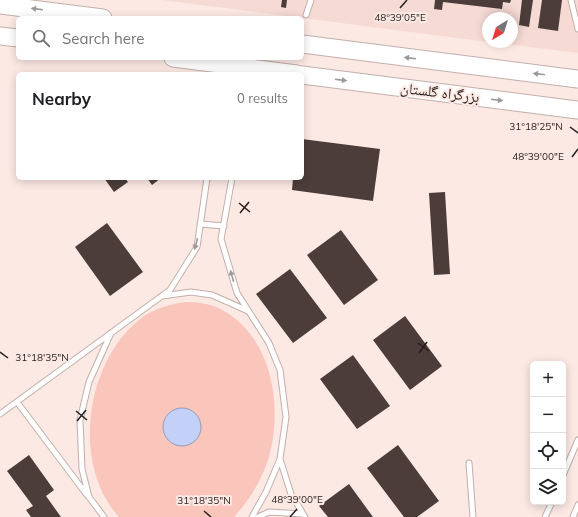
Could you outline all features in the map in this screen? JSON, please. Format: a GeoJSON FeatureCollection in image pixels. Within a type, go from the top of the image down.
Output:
{"type":"FeatureCollection","features":[{"type":"Feature","properties":{"kind":"highway"},"geometry":{"type":"LineString","coordinates":[[0,5],[87,16]]}},
{"type":"Feature","properties":{"kind":"highway"},"geometry":{"type":"LineString","coordinates":[[0,36],[16,38]]}},
{"type":"Feature","properties":{"kind":"highway","name":"بزرگراه گلستان"},"geometry":{"type":"LineString","coordinates":[[304,44],[578,79]]}},
{"type":"Feature","properties":{"kind":"highway"},"geometry":{"type":"LineString","coordinates":[[179,60],[190,72]]}},
{"type":"Feature","properties":{"kind":"highway"},"geometry":{"type":"LineString","coordinates":[[186,60],[279,72]]}},
{"type":"Feature","properties":{"kind":"highway","name":"بزرگراه گلستان"},"geometry":{"type":"LineString","coordinates":[[304,75],[578,110]]}},
{"type":"Feature","properties":{"kind":"lane"},"geometry":{"type":"LineString","coordinates":[[306,15],[310,0]]}},
{"type":"Feature","properties":{"kind":"lane"},"geometry":{"type":"LineString","coordinates":[[571,0],[578,29]]}},
{"type":"Feature","properties":{"kind":"lane"},"geometry":{"type":"LineString","coordinates":[[0,414],[170,290],[196,247],[207,180]]}},
{"type":"Feature","properties":{"kind":"lane"},"geometry":{"type":"LineString","coordinates":[[232,180],[222,239],[237,293],[269,343],[280,370],[286,417],[280,459],[266,492],[252,517]]}},
{"type":"Feature","properties":{"kind":"lane"},"geometry":{"type":"LineString","coordinates":[[200,224],[224,226]]}},
{"type":"Feature","properties":{"kind":"lane"},"geometry":{"type":"LineString","coordinates":[[161,296],[191,292],[212,295],[248,311]]}},
{"type":"Feature","properties":{"kind":"lane"},"geometry":{"type":"LineString","coordinates":[[89,497],[82,468],[80,420],[89,382],[112,332]]}},
{"type":"Feature","properties":{"kind":"lane"},"geometry":{"type":"LineString","coordinates":[[17,402],[104,517]]}},
{"type":"Feature","properties":{"kind":"lane"},"geometry":{"type":"LineString","coordinates":[[566,469],[578,440]]}},
{"type":"Feature","properties":{"kind":"lane"},"geometry":{"type":"LineString","coordinates":[[280,459],[291,494],[304,515]]}},
{"type":"Feature","properties":{"kind":"lane"},"geometry":{"type":"LineString","coordinates":[[469,463],[473,517]]}},
{"type":"Feature","properties":{"kind":"lane"},"geometry":{"type":"LineString","coordinates":[[545,517],[551,505]]}},
{"type":"Feature","properties":{"kind":"lane"},"geometry":{"type":"LineString","coordinates":[[573,517],[578,505]]}},
{"type":"Feature","properties":{"kind":"lane"},"geometry":{"type":"LineString","coordinates":[[258,517],[269,512],[304,515]]}},
{"type":"Feature","properties":{"kind":"shaded area"},"geometry":{"type":"Polygon","coordinates":[[[162,0],[578,0],[578,53],[518,46],[518,12],[482,12],[482,41],[304,18],[304,16],[286,16],[162,0]]]}},
{"type":"Feature","properties":{"kind":"shaded area"},"geometry":{"type":"Polygon","coordinates":[[[186,302],[216,307],[235,318],[250,333],[261,351],[269,371],[275,415],[269,457],[263,474],[255,489],[234,517],[119,517],[104,495],[94,469],[90,441],[91,412],[97,384],[108,358],[124,335],[143,317],[163,307],[186,302]],[[184,408],[185,446],[197,438],[200,430],[194,414],[184,408]]]}},
{"type":"Feature","properties":{"kind":"water"},"geometry":{"type":"Polygon","coordinates":[[[182,408],[192,411],[198,417],[201,427],[198,437],[192,443],[182,446],[172,443],[166,437],[163,427],[166,417],[172,411],[182,408]]]}},
{"type":"Feature","properties":{"kind":"building"},"geometry":{"type":"Polygon","coordinates":[[[282,0],[287,0],[286,8],[281,7],[282,0]]]}},
{"type":"Feature","properties":{"kind":"building"},"geometry":{"type":"Polygon","coordinates":[[[435,0],[511,0],[510,3],[503,2],[502,9],[443,2],[442,10],[434,9],[435,0]]]}},
{"type":"Feature","properties":{"kind":"building"},"geometry":{"type":"Polygon","coordinates":[[[522,0],[533,0],[529,27],[519,25],[522,0]]]}},
{"type":"Feature","properties":{"kind":"building"},"geometry":{"type":"Polygon","coordinates":[[[542,0],[562,0],[558,31],[538,28],[542,0]]]}},
{"type":"Feature","properties":{"kind":"building"},"geometry":{"type":"Polygon","coordinates":[[[304,139],[380,149],[373,201],[292,190],[293,180],[304,180],[304,139]]]}},
{"type":"Feature","properties":{"kind":"building"},"geometry":{"type":"Polygon","coordinates":[[[105,180],[126,180],[128,182],[114,192],[105,180]]]}},
{"type":"Feature","properties":{"kind":"building"},"geometry":{"type":"Polygon","coordinates":[[[148,180],[158,180],[152,185],[148,180]]]}},
{"type":"Feature","properties":{"kind":"building"},"geometry":{"type":"Polygon","coordinates":[[[445,192],[450,274],[434,275],[429,193],[445,192]]]}},
{"type":"Feature","properties":{"kind":"building"},"geometry":{"type":"Polygon","coordinates":[[[107,223],[143,272],[110,296],[75,247],[107,223]]]}},
{"type":"Feature","properties":{"kind":"building"},"geometry":{"type":"Polygon","coordinates":[[[341,230],[378,280],[344,305],[307,255],[341,230]]]}},
{"type":"Feature","properties":{"kind":"building"},"geometry":{"type":"Polygon","coordinates":[[[290,269],[327,318],[293,343],[256,294],[290,269]]]}},
{"type":"Feature","properties":{"kind":"building"},"geometry":{"type":"Polygon","coordinates":[[[405,316],[442,366],[410,390],[373,340],[405,316]]]}},
{"type":"Feature","properties":{"kind":"building"},"geometry":{"type":"Polygon","coordinates":[[[353,355],[390,406],[357,429],[320,379],[353,355]]]}},
{"type":"Feature","properties":{"kind":"building"},"geometry":{"type":"Polygon","coordinates":[[[398,445],[439,501],[417,517],[404,517],[367,468],[398,445]]]}},
{"type":"Feature","properties":{"kind":"building"},"geometry":{"type":"Polygon","coordinates":[[[29,455],[54,490],[46,496],[61,517],[31,517],[26,510],[33,506],[7,471],[29,455]]]}},
{"type":"Feature","properties":{"kind":"building"},"geometry":{"type":"Polygon","coordinates":[[[349,484],[373,517],[328,517],[319,506],[349,484]]]}}]}
